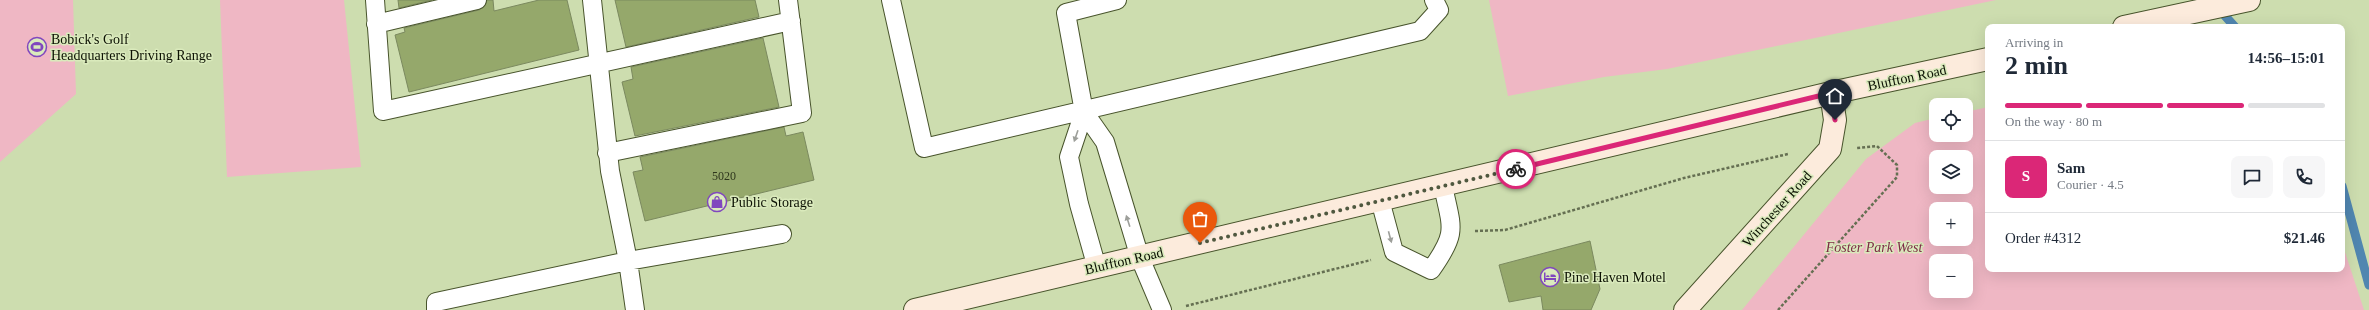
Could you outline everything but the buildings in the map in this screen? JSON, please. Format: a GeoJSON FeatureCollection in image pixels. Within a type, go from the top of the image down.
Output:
{"type":"FeatureCollection","features":[{"type":"Feature","properties":{"kind":"main road"},"geometry":{"type":"LineString","coordinates":[[2137,24],[2249,0]]}},
{"type":"Feature","properties":{"kind":"main road","name":"Bluffton Road"},"geometry":{"type":"LineString","coordinates":[[915,310],[1140,258],[1831,93],[1911,78],[1985,60]]}},
{"type":"Feature","properties":{"kind":"main road","name":"Winchester Road"},"geometry":{"type":"LineString","coordinates":[[1685,310],[1830,149],[1835,120],[1831,93]]}},
{"type":"Feature","properties":{"kind":"lane"},"geometry":{"type":"LineString","coordinates":[[374,0],[383,111],[791,21]]}},
{"type":"Feature","properties":{"kind":"lane"},"geometry":{"type":"LineString","coordinates":[[376,24],[477,0]]}},
{"type":"Feature","properties":{"kind":"lane"},"geometry":{"type":"LineString","coordinates":[[592,0],[608,153],[628,261],[635,310]]}},
{"type":"Feature","properties":{"kind":"lane"},"geometry":{"type":"LineString","coordinates":[[608,153],[802,113],[788,0]]}},
{"type":"Feature","properties":{"kind":"lane"},"geometry":{"type":"LineString","coordinates":[[891,0],[924,148],[1084,112],[1420,31],[1439,10],[1434,0]]}},
{"type":"Feature","properties":{"kind":"lane"},"geometry":{"type":"LineString","coordinates":[[1117,0],[1066,13],[1084,112],[1105,142],[1140,258],[1162,310]]}},
{"type":"Feature","properties":{"kind":"lane"},"geometry":{"type":"LineString","coordinates":[[1084,112],[1069,157],[1079,204],[1097,268]]}},
{"type":"Feature","properties":{"kind":"lane"},"geometry":{"type":"LineString","coordinates":[[1380,200],[1394,252],[1432,270],[1447,248],[1452,232],[1443,186]]}},
{"type":"Feature","properties":{"kind":"lane"},"geometry":{"type":"LineString","coordinates":[[436,310],[436,302],[628,261],[782,234]]}},
{"type":"Feature","properties":{"kind":"path"},"geometry":{"type":"LineString","coordinates":[[1778,310],[1896,177],[1897,165],[1877,146]]}},
{"type":"Feature","properties":{"kind":"green space","name":"Bobick's Golf Headquarters Driving Range"},"geometry":{"type":"Polygon","coordinates":[[[0,0],[73,0],[76,94],[0,162],[0,0]]]}},
{"type":"Feature","properties":{"kind":"green space"},"geometry":{"type":"Polygon","coordinates":[[[220,0],[344,0],[361,167],[227,177],[220,0]]]}},
{"type":"Feature","properties":{"kind":"green space"},"geometry":{"type":"Polygon","coordinates":[[[1489,0],[1996,0],[1667,69],[1604,77],[1508,96],[1489,0]]]}},
{"type":"Feature","properties":{"kind":"green space","name":"Foster Park West"},"geometry":{"type":"Polygon","coordinates":[[[1985,108],[1985,272],[2345,272],[2345,252],[2364,310],[1742,310],[1866,159],[1915,123],[1929,120],[1929,142],[1973,142],[1973,110],[1985,108]]]}},
{"type":"Feature","properties":{"kind":"waterway"},"geometry":{"type":"LineString","coordinates":[[2218,8],[2232,24]]}},
{"type":"Feature","properties":{"kind":"waterway"},"geometry":{"type":"LineString","coordinates":[[2345,197],[2369,285]]}},
{"type":"Feature","properties":{"kind":"way so far"},"geometry":{"type":"LineString","coordinates":[[1200,243],[1516,169]]}},
{"type":"Feature","properties":{"kind":"place","name":"Bobick's Golf Headquarters Driving Range"},"geometry":{"type":"Point","coordinates":[37,47]}},
{"type":"Feature","properties":{"kind":"place","name":"Public Storage"},"geometry":{"type":"Point","coordinates":[717,202]}},
{"type":"Feature","properties":{"kind":"place","name":"Pine Haven Motel"},"geometry":{"type":"Point","coordinates":[1550,277]}},
{"type":"Feature","properties":{"kind":"route"},"geometry":{"type":"LineString","coordinates":[[1516,169],[1831,93],[1835,120]]}}]}
